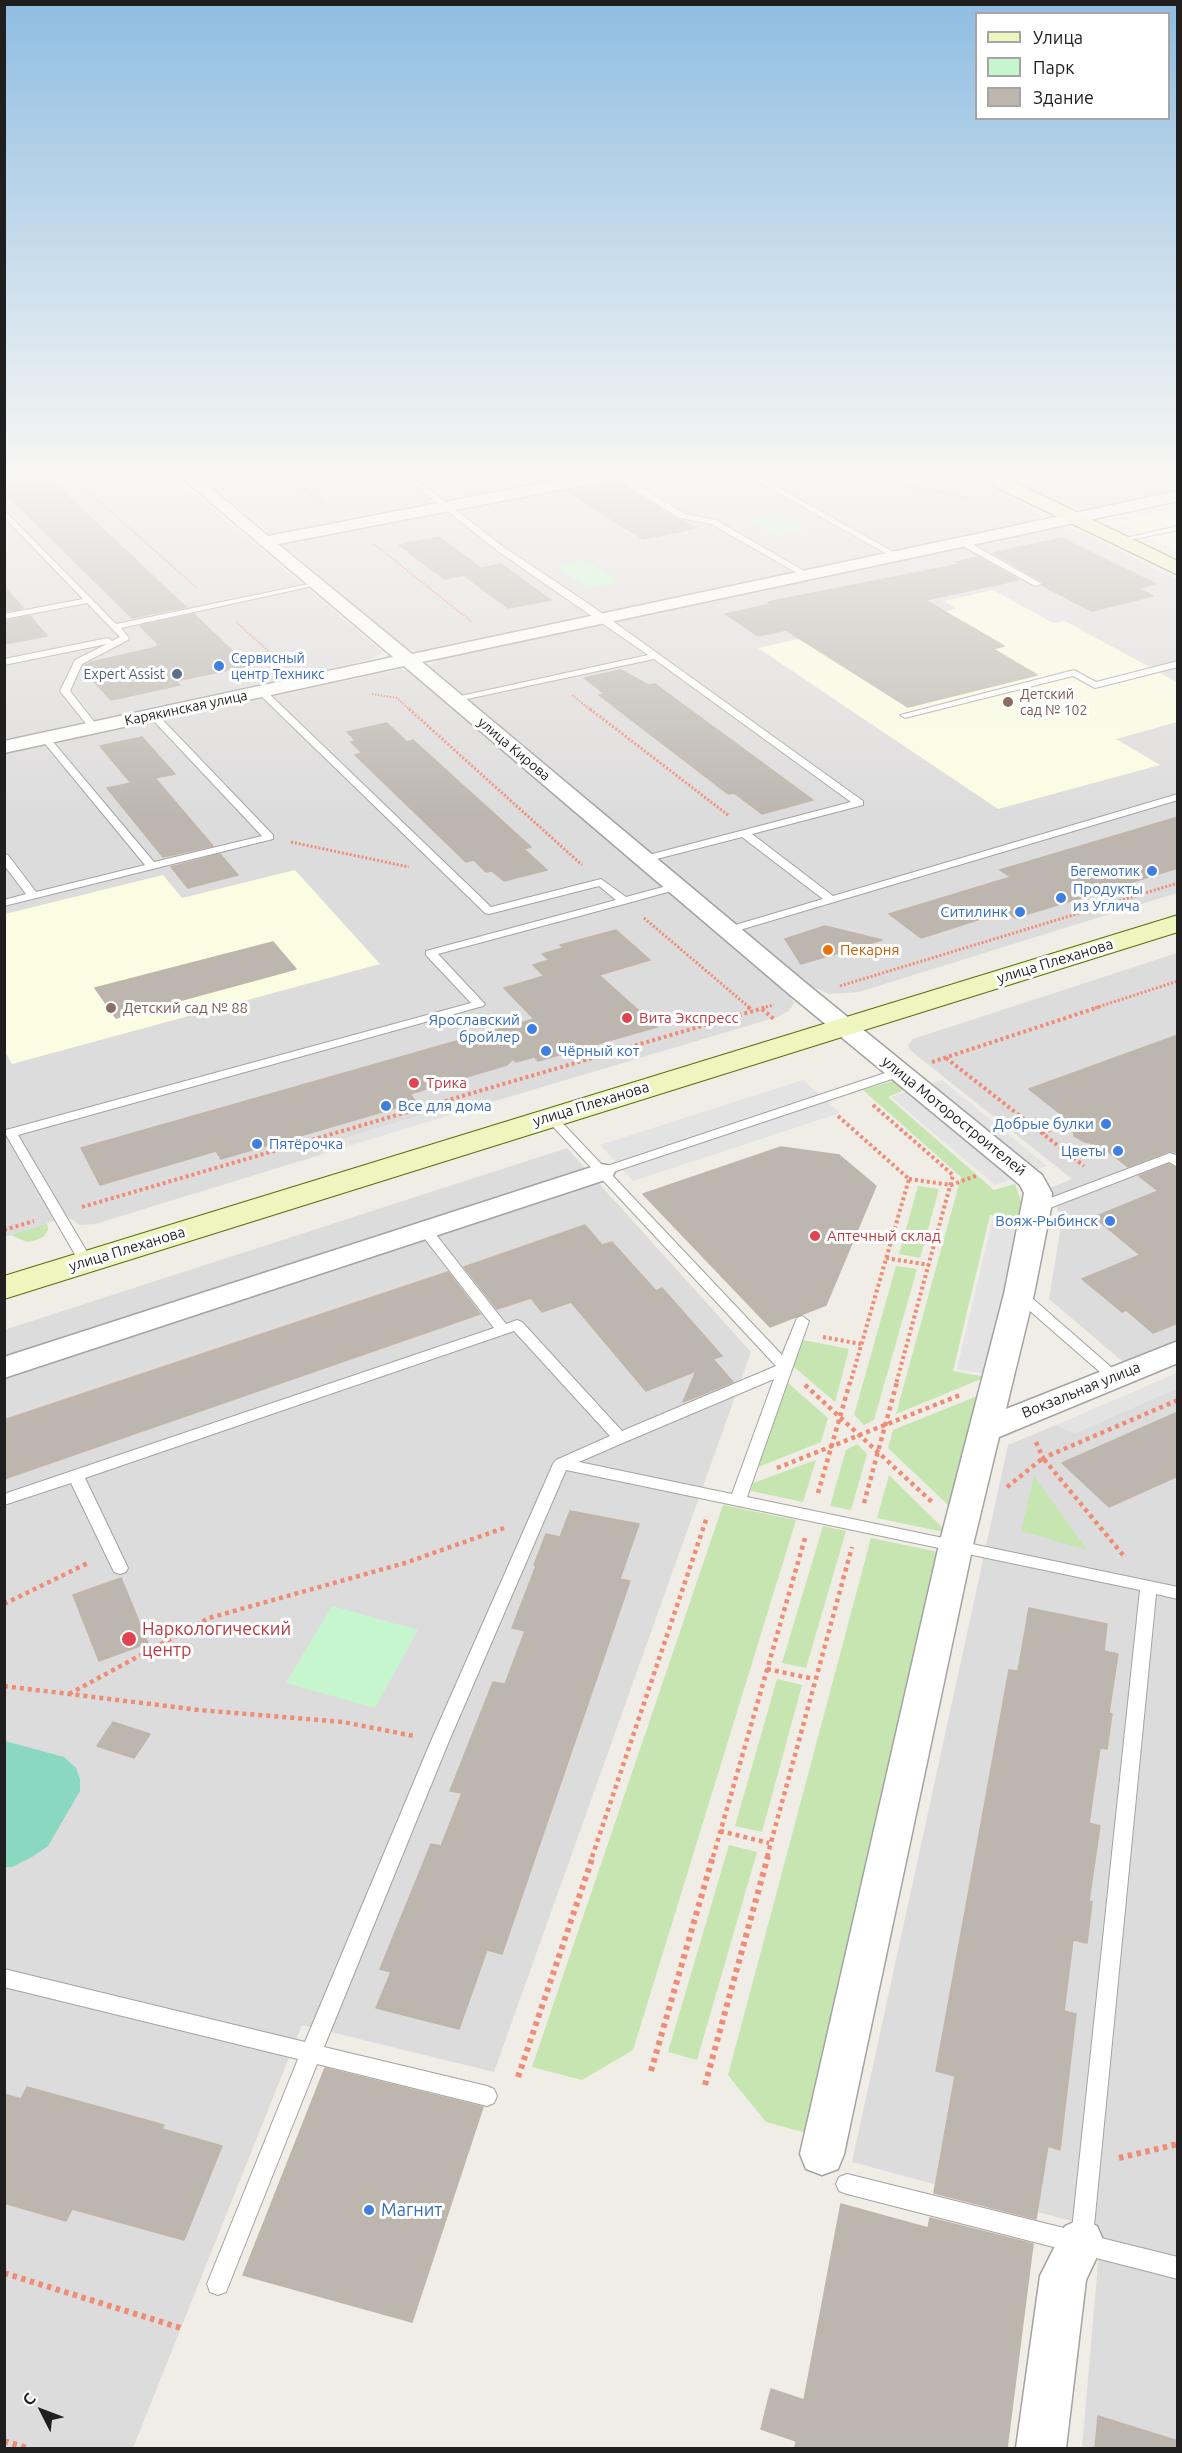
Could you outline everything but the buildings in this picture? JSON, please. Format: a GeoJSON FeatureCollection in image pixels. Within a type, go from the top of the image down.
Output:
{"type":"FeatureCollection","features":[{"type":"Feature","properties":{"kind":"main road","name":"улица Плеханова"},"geometry":{"type":"LineString","coordinates":[[4,1288],[1178,923]]}},
{"type":"Feature","properties":{"kind":"street","name":"улица Кирова"},"geometry":{"type":"LineString","coordinates":[[322,587],[843,1026]]}},
{"type":"Feature","properties":{"kind":"street","name":"Карякинская улица"},"geometry":{"type":"LineString","coordinates":[[4,747],[748,587]]}},
{"type":"Feature","properties":{"kind":"street","name":"улица Моторостроителей"},"geometry":{"type":"LineString","coordinates":[[822,2154],[958,1537],[1019,1294],[1038,1193],[1032,1181],[843,1026]]}},
{"type":"Feature","properties":{"kind":"street"},"geometry":{"type":"LineString","coordinates":[[4,1368],[601,1172]]}},
{"type":"Feature","properties":{"kind":"street","name":"Вокзальная улица"},"geometry":{"type":"LineString","coordinates":[[985,1430],[1178,1351]]}},
{"type":"Feature","properties":{"kind":"street"},"geometry":{"type":"LineString","coordinates":[[1041,2448],[1063,2276],[1081,2242]]}},
{"type":"Feature","properties":{"kind":"lane"},"geometry":{"type":"LineString","coordinates":[[77,587],[125,638]]}},
{"type":"Feature","properties":{"kind":"lane"},"geometry":{"type":"LineString","coordinates":[[115,627],[303,587]]}},
{"type":"Feature","properties":{"kind":"lane"},"geometry":{"type":"LineString","coordinates":[[557,587],[859,803],[645,859]]}},
{"type":"Feature","properties":{"kind":"lane"},"geometry":{"type":"LineString","coordinates":[[4,617],[89,600]]}},
{"type":"Feature","properties":{"kind":"lane"},"geometry":{"type":"LineString","coordinates":[[4,662],[125,638]]}},
{"type":"Feature","properties":{"kind":"lane"},"geometry":{"type":"LineString","coordinates":[[94,728],[65,691],[78,662],[125,638]]}},
{"type":"Feature","properties":{"kind":"lane"},"geometry":{"type":"LineString","coordinates":[[456,700],[654,656]]}},
{"type":"Feature","properties":{"kind":"lane"},"geometry":{"type":"LineString","coordinates":[[904,715],[1074,673],[1095,685],[1178,664]]}},
{"type":"Feature","properties":{"kind":"lane"},"geometry":{"type":"LineString","coordinates":[[261,691],[489,911],[601,882],[624,901]]}},
{"type":"Feature","properties":{"kind":"lane"},"geometry":{"type":"LineString","coordinates":[[4,903],[269,837],[153,715]]}},
{"type":"Feature","properties":{"kind":"lane"},"geometry":{"type":"LineString","coordinates":[[45,738],[152,866]]}},
{"type":"Feature","properties":{"kind":"lane"},"geometry":{"type":"LineString","coordinates":[[729,930],[1178,797]]}},
{"type":"Feature","properties":{"kind":"lane"},"geometry":{"type":"LineString","coordinates":[[744,833],[831,900]]}},
{"type":"Feature","properties":{"kind":"lane"},"geometry":{"type":"LineString","coordinates":[[4,857],[33,896]]}},
{"type":"Feature","properties":{"kind":"lane"},"geometry":{"type":"LineString","coordinates":[[86,1262],[11,1134],[479,1004],[430,953],[678,886]]}},
{"type":"Feature","properties":{"kind":"lane"},"geometry":{"type":"LineString","coordinates":[[601,1172],[900,1072]]}},
{"type":"Feature","properties":{"kind":"lane"},"geometry":{"type":"LineString","coordinates":[[550,1117],[786,1368]]}},
{"type":"Feature","properties":{"kind":"lane"},"geometry":{"type":"LineString","coordinates":[[1037,1208],[1170,1157],[1178,1163]]}},
{"type":"Feature","properties":{"kind":"lane"},"geometry":{"type":"LineString","coordinates":[[425,1230],[502,1330]]}},
{"type":"Feature","properties":{"kind":"lane"},"geometry":{"type":"LineString","coordinates":[[1019,1294],[1114,1377]]}},
{"type":"Feature","properties":{"kind":"lane"},"geometry":{"type":"LineString","coordinates":[[4,1500],[517,1325],[620,1438]]}},
{"type":"Feature","properties":{"kind":"lane"},"geometry":{"type":"LineString","coordinates":[[738,1500],[800,1327]]}},
{"type":"Feature","properties":{"kind":"lane"},"geometry":{"type":"LineString","coordinates":[[218,2284],[440,1741],[561,1464],[786,1368]]}},
{"type":"Feature","properties":{"kind":"lane"},"geometry":{"type":"LineString","coordinates":[[561,1464],[858,1525],[958,1537],[1178,1593]]}},
{"type":"Feature","properties":{"kind":"lane"},"geometry":{"type":"LineString","coordinates":[[76,1476],[120,1568]]}},
{"type":"Feature","properties":{"kind":"lane"},"geometry":{"type":"LineString","coordinates":[[1081,2242],[1149,1586]]}},
{"type":"Feature","properties":{"kind":"lane"},"geometry":{"type":"LineString","coordinates":[[4,1978],[487,2096]]}},
{"type":"Feature","properties":{"kind":"lane"},"geometry":{"type":"LineString","coordinates":[[847,2184],[1178,2268]]}},
{"type":"Feature","properties":{"kind":"path"},"geometry":{"type":"LineString","coordinates":[[196,587],[289,669]]}},
{"type":"Feature","properties":{"kind":"path"},"geometry":{"type":"LineString","coordinates":[[366,693],[397,698],[601,882]]}},
{"type":"Feature","properties":{"kind":"path"},"geometry":{"type":"LineString","coordinates":[[269,837],[454,877]]}},
{"type":"Feature","properties":{"kind":"path"},"geometry":{"type":"LineString","coordinates":[[4,1230],[775,1005],[778,999],[777,994],[817,983],[832,988],[841,986],[1178,883]]}},
{"type":"Feature","properties":{"kind":"path"},"geometry":{"type":"LineString","coordinates":[[624,901],[753,1011]]}},
{"type":"Feature","properties":{"kind":"path"},"geometry":{"type":"LineString","coordinates":[[900,1072],[1178,981]]}},
{"type":"Feature","properties":{"kind":"path"},"geometry":{"type":"LineString","coordinates":[[945,1057],[1104,1182]]}},
{"type":"Feature","properties":{"kind":"path"},"geometry":{"type":"LineString","coordinates":[[705,2085],[769,1843],[953,1175],[854,1089]]}},
{"type":"Feature","properties":{"kind":"path"},"geometry":{"type":"LineString","coordinates":[[820,1100],[909,1179],[951,1185]]}},
{"type":"Feature","properties":{"kind":"path"},"geometry":{"type":"LineString","coordinates":[[1042,1133],[1071,1122]]}},
{"type":"Feature","properties":{"kind":"path"},"geometry":{"type":"LineString","coordinates":[[651,2071],[909,1179]]}},
{"type":"Feature","properties":{"kind":"path"},"geometry":{"type":"LineString","coordinates":[[886,1258],[929,1265]]}},
{"type":"Feature","properties":{"kind":"path"},"geometry":{"type":"LineString","coordinates":[[800,1327],[861,1344]]}},
{"type":"Feature","properties":{"kind":"path"},"geometry":{"type":"LineString","coordinates":[[786,1368],[861,1435],[958,1537],[1043,1458],[1178,1400]]}},
{"type":"Feature","properties":{"kind":"path"},"geometry":{"type":"LineString","coordinates":[[745,1480],[832,1448],[996,1380]]}},
{"type":"Feature","properties":{"kind":"path"},"geometry":{"type":"LineString","coordinates":[[1025,1414],[1043,1458],[1149,1586]]}},
{"type":"Feature","properties":{"kind":"path"},"geometry":{"type":"LineString","coordinates":[[518,2077],[714,1496]]}},
{"type":"Feature","properties":{"kind":"path"},"geometry":{"type":"LineString","coordinates":[[69,1694],[209,1618],[405,1563],[538,1515]]}},
{"type":"Feature","properties":{"kind":"path"},"geometry":{"type":"LineString","coordinates":[[4,1604],[112,1551]]}},
{"type":"Feature","properties":{"kind":"path"},"geometry":{"type":"LineString","coordinates":[[767,1669],[814,1679]]}},
{"type":"Feature","properties":{"kind":"path"},"geometry":{"type":"LineString","coordinates":[[4,1686],[199,1710],[343,1722],[440,1741]]}},
{"type":"Feature","properties":{"kind":"path"},"geometry":{"type":"LineString","coordinates":[[720,1831],[769,1843]]}},
{"type":"Feature","properties":{"kind":"path"},"geometry":{"type":"LineString","coordinates":[[1089,2166],[1178,2144]]}},
{"type":"Feature","properties":{"kind":"path"},"geometry":{"type":"LineString","coordinates":[[4,2273],[181,2328]]}},
{"type":"Feature","properties":{"kind":"path"},"geometry":{"type":"LineString","coordinates":[[4,2441],[27,2448]]}},
{"type":"Feature","properties":{"kind":"shaded area"},"geometry":{"type":"Polygon","coordinates":[[[4,587],[306,587],[383,652],[373,659],[5,739],[4,587]]]}},
{"type":"Feature","properties":{"kind":"shaded area"},"geometry":{"type":"Polygon","coordinates":[[[334,587],[718,587],[416,651],[406,648],[334,587]]]}},
{"type":"Feature","properties":{"kind":"shaded area"},"geometry":{"type":"Polygon","coordinates":[[[776,587],[1177,587],[1177,893],[859,992],[829,994],[807,984],[428,665],[443,658],[776,587]]]}},
{"type":"Feature","properties":{"kind":"shaded area","name":"Детский сад № 102"},"geometry":{"type":"Polygon","coordinates":[[[993,590],[1053,623],[1065,621],[1177,682],[1177,722],[1116,739],[1160,765],[998,809],[758,648],[816,635],[822,639],[956,609],[944,601],[993,590]]]}},
{"type":"Feature","properties":{"kind":"shaded area"},"geometry":{"type":"Polygon","coordinates":[[[401,669],[409,671],[788,993],[794,1003],[789,1011],[777,1017],[482,1105],[465,1102],[329,1143],[320,1155],[95,1224],[80,1225],[68,1217],[47,1223],[48,1230],[44,1236],[36,1240],[27,1242],[11,1235],[5,1237],[4,754],[401,669]]]}},
{"type":"Feature","properties":{"kind":"shaded area","name":"Детский сад № 88"},"geometry":{"type":"Polygon","coordinates":[[[295,870],[380,964],[12,1064],[5,1052],[5,914],[163,875],[182,898],[295,870]]]}},
{"type":"Feature","properties":{"kind":"shaded area"},"geometry":{"type":"Polygon","coordinates":[[[1177,953],[1177,1345],[1128,1366],[1049,1299],[1061,1226],[1056,1202],[1050,1188],[1072,1179],[910,1050],[908,1045],[913,1039],[1177,953]]]}},
{"type":"Feature","properties":{"kind":"shaded area"},"geometry":{"type":"Polygon","coordinates":[[[803,1080],[840,1113],[633,1181],[600,1145],[803,1080]]]}},
{"type":"Feature","properties":{"kind":"shaded area"},"geometry":{"type":"Polygon","coordinates":[[[942,1080],[1047,1166],[995,1185],[891,1097],[942,1080]]]}},
{"type":"Feature","properties":{"kind":"shaded area"},"geometry":{"type":"Polygon","coordinates":[[[465,1102],[482,1105],[320,1155],[329,1143],[465,1102]]]}},
{"type":"Feature","properties":{"kind":"shaded area"},"geometry":{"type":"Polygon","coordinates":[[[567,1148],[751,1352],[494,2072],[302,2025],[133,2448],[5,2448],[4,1330],[567,1148]]]}},
{"type":"Feature","properties":{"kind":"shaded area"},"geometry":{"type":"Polygon","coordinates":[[[993,1217],[1025,1223],[992,1375],[957,1369],[993,1217]]]}},
{"type":"Feature","properties":{"kind":"shaded area"},"geometry":{"type":"Polygon","coordinates":[[[1177,1373],[1177,1388],[1075,1433],[1056,1425],[1177,1373]]]}},
{"type":"Feature","properties":{"kind":"shaded area"},"geometry":{"type":"Polygon","coordinates":[[[1177,1388],[1177,2448],[1082,2448],[1101,2229],[852,2162],[1008,1445],[1056,1425],[1075,1433],[1177,1388]]]}},
{"type":"Feature","properties":{"kind":"green space"},"geometry":{"type":"Polygon","coordinates":[[[893,1081],[904,1090],[888,1097],[994,1190],[1015,1184],[1022,1204],[1019,1219],[990,1215],[953,1371],[986,1377],[896,1414],[961,1177],[863,1090],[893,1081]]]}},
{"type":"Feature","properties":{"kind":"green space"},"geometry":{"type":"Polygon","coordinates":[[[918,1186],[939,1189],[920,1258],[899,1254],[918,1186]]]}},
{"type":"Feature","properties":{"kind":"green space"},"geometry":{"type":"Polygon","coordinates":[[[47,1224],[48,1230],[44,1236],[36,1240],[27,1242],[11,1235],[47,1224]]]}},
{"type":"Feature","properties":{"kind":"green space"},"geometry":{"type":"Polygon","coordinates":[[[896,1266],[917,1269],[874,1420],[864,1425],[854,1415],[896,1266]]]}},
{"type":"Feature","properties":{"kind":"green space"},"geometry":{"type":"Polygon","coordinates":[[[803,1340],[849,1349],[835,1402],[793,1366],[803,1340]]]}},
{"type":"Feature","properties":{"kind":"green space"},"geometry":{"type":"Polygon","coordinates":[[[788,1383],[828,1418],[821,1442],[758,1467],[788,1383]]]}},
{"type":"Feature","properties":{"kind":"green space"},"geometry":{"type":"Polygon","coordinates":[[[980,1395],[949,1506],[888,1448],[893,1430],[980,1395]]]}},
{"type":"Feature","properties":{"kind":"green space"},"geometry":{"type":"Polygon","coordinates":[[[857,1444],[867,1454],[851,1510],[830,1506],[846,1450],[857,1444]]]}},
{"type":"Feature","properties":{"kind":"green space"},"geometry":{"type":"Polygon","coordinates":[[[816,1460],[803,1502],[751,1491],[753,1483],[816,1460]]]}},
{"type":"Feature","properties":{"kind":"green space"},"geometry":{"type":"Polygon","coordinates":[[[889,1475],[948,1533],[877,1518],[889,1475]]]}},
{"type":"Feature","properties":{"kind":"green space"},"geometry":{"type":"Polygon","coordinates":[[[1034,1476],[1087,1550],[1021,1531],[1034,1476]]]}},
{"type":"Feature","properties":{"kind":"green space"},"geometry":{"type":"Polygon","coordinates":[[[723,1505],[796,1520],[633,2050],[582,2080],[532,2067],[723,1505]]]}},
{"type":"Feature","properties":{"kind":"green space"},"geometry":{"type":"Polygon","coordinates":[[[823,1526],[846,1531],[806,1668],[782,1663],[823,1526]]]}},
{"type":"Feature","properties":{"kind":"green space"},"geometry":{"type":"Polygon","coordinates":[[[871,1538],[943,1553],[810,2134],[766,2122],[728,2075],[871,1538]]]}},
{"type":"Feature","properties":{"kind":"green space"},"geometry":{"type":"Polygon","coordinates":[[[332,1606],[418,1630],[375,1708],[286,1683],[332,1606]]]}},
{"type":"Feature","properties":{"kind":"green space"},"geometry":{"type":"Polygon","coordinates":[[[777,1679],[802,1685],[762,1832],[735,1826],[777,1679]]]}},
{"type":"Feature","properties":{"kind":"green space"},"geometry":{"type":"Polygon","coordinates":[[[5,1741],[64,1757],[76,1768],[80,1779],[80,1791],[48,1846],[12,1867],[5,1867],[5,1741]]]}},
{"type":"Feature","properties":{"kind":"green space"},"geometry":{"type":"Polygon","coordinates":[[[729,1845],[757,1852],[697,2060],[668,2052],[729,1845]]]}},
{"type":"Feature","properties":{"kind":"place","name":"Сервисный центр Техникс"},"geometry":{"type":"Point","coordinates":[219,666]}},
{"type":"Feature","properties":{"kind":"place","name":"Expert Assist"},"geometry":{"type":"Point","coordinates":[177,674]}},
{"type":"Feature","properties":{"kind":"place","name":"Детский сад № 102"},"geometry":{"type":"Point","coordinates":[1008,702]}},
{"type":"Feature","properties":{"kind":"place","name":"Бегемотик"},"geometry":{"type":"Point","coordinates":[1152,871]}},
{"type":"Feature","properties":{"kind":"place","name":"Продукты из Углича"},"geometry":{"type":"Point","coordinates":[1061,898]}},
{"type":"Feature","properties":{"kind":"place","name":"Ситилинк"},"geometry":{"type":"Point","coordinates":[1020,912]}},
{"type":"Feature","properties":{"kind":"place","name":"Пекарня"},"geometry":{"type":"Point","coordinates":[828,950]}},
{"type":"Feature","properties":{"kind":"place","name":"Детский сад № 88"},"geometry":{"type":"Point","coordinates":[111,1008]}},
{"type":"Feature","properties":{"kind":"place","name":"Вита Экспресс"},"geometry":{"type":"Point","coordinates":[627,1018]}},
{"type":"Feature","properties":{"kind":"place","name":"Ярославский бройлер"},"geometry":{"type":"Point","coordinates":[532,1029]}},
{"type":"Feature","properties":{"kind":"place","name":"Чёрный кот"},"geometry":{"type":"Point","coordinates":[546,1051]}},
{"type":"Feature","properties":{"kind":"place","name":"Трика"},"geometry":{"type":"Point","coordinates":[414,1083]}},
{"type":"Feature","properties":{"kind":"place","name":"Все для дома"},"geometry":{"type":"Point","coordinates":[386,1106]}},
{"type":"Feature","properties":{"kind":"place","name":"Добрые булки"},"geometry":{"type":"Point","coordinates":[1106,1124]}},
{"type":"Feature","properties":{"kind":"place","name":"Пятёрочка"},"geometry":{"type":"Point","coordinates":[257,1144]}},
{"type":"Feature","properties":{"kind":"place","name":"Цветы"},"geometry":{"type":"Point","coordinates":[1118,1151]}},
{"type":"Feature","properties":{"kind":"place","name":"Вояж-Рыбинск"},"geometry":{"type":"Point","coordinates":[1110,1221]}},
{"type":"Feature","properties":{"kind":"place","name":"Аптечный склад"},"geometry":{"type":"Point","coordinates":[815,1236]}},
{"type":"Feature","properties":{"kind":"place","name":"Наркологический центр"},"geometry":{"type":"Point","coordinates":[129,1639]}},
{"type":"Feature","properties":{"kind":"place","name":"Магнит"},"geometry":{"type":"Point","coordinates":[369,2210]}}]}
